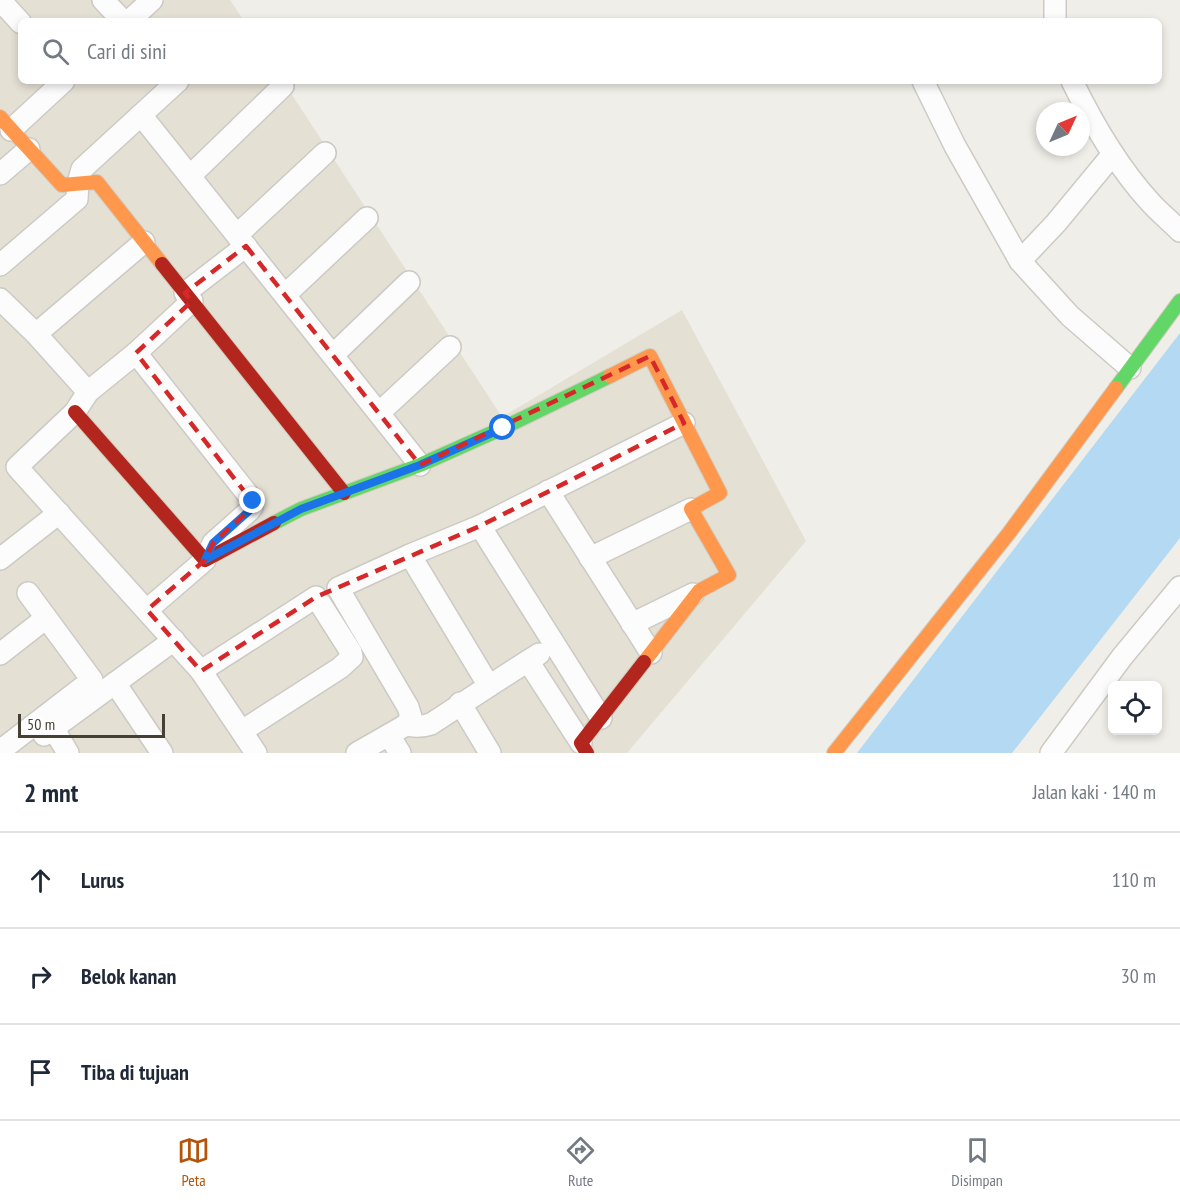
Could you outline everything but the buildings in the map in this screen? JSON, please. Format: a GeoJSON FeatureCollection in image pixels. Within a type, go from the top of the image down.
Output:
{"type":"FeatureCollection","features":[{"type":"Feature","properties":{"kind":"street"},"geometry":{"type":"LineString","coordinates":[[0,0],[18,20]]}},
{"type":"Feature","properties":{"kind":"street"},"geometry":{"type":"LineString","coordinates":[[103,0],[120,18]]}},
{"type":"Feature","properties":{"kind":"street"},"geometry":{"type":"LineString","coordinates":[[132,18],[152,0]]}},
{"type":"Feature","properties":{"kind":"street"},"geometry":{"type":"LineString","coordinates":[[1055,0],[1055,18]]}},
{"type":"Feature","properties":{"kind":"street"},"geometry":{"type":"LineString","coordinates":[[60,84],[6,123],[62,185],[97,182],[344,493]]}},
{"type":"Feature","properties":{"kind":"street"},"geometry":{"type":"LineString","coordinates":[[0,266],[77,199],[82,169],[175,84]]}},
{"type":"Feature","properties":{"kind":"street"},"geometry":{"type":"LineString","coordinates":[[924,84],[955,146],[1020,261],[1070,316],[1130,368]]}},
{"type":"Feature","properties":{"kind":"street"},"geometry":{"type":"LineString","coordinates":[[1073,84],[1093,124],[1113,154],[1150,202],[1180,231]]}},
{"type":"Feature","properties":{"kind":"street"},"geometry":{"type":"LineString","coordinates":[[190,176],[282,86]]}},
{"type":"Feature","properties":{"kind":"street"},"geometry":{"type":"LineString","coordinates":[[141,115],[420,465]]}},
{"type":"Feature","properties":{"kind":"street"},"geometry":{"type":"LineString","coordinates":[[0,174],[29,149]]}},
{"type":"Feature","properties":{"kind":"street"},"geometry":{"type":"LineString","coordinates":[[256,753],[201,671],[59,513],[9,465],[75,411],[88,392],[136,353],[325,153]]}},
{"type":"Feature","properties":{"kind":"street"},"geometry":{"type":"LineString","coordinates":[[1020,261],[1056,223],[1113,154]]}},
{"type":"Feature","properties":{"kind":"street"},"geometry":{"type":"LineString","coordinates":[[285,295],[367,218]]}},
{"type":"Feature","properties":{"kind":"street"},"geometry":{"type":"LineString","coordinates":[[36,334],[144,242]]}},
{"type":"Feature","properties":{"kind":"street"},"geometry":{"type":"LineString","coordinates":[[333,355],[409,282]]}},
{"type":"Feature","properties":{"kind":"street"},"geometry":{"type":"LineString","coordinates":[[0,299],[36,334],[88,392]]}},
{"type":"Feature","properties":{"kind":"street"},"geometry":{"type":"LineString","coordinates":[[834,753],[1009,533],[1180,301]]}},
{"type":"Feature","properties":{"kind":"street"},"geometry":{"type":"LineString","coordinates":[[379,413],[450,347]]}},
{"type":"Feature","properties":{"kind":"street"},"geometry":{"type":"LineString","coordinates":[[136,353],[253,501],[249,511],[213,543],[205,560]]}},
{"type":"Feature","properties":{"kind":"street"},"geometry":{"type":"LineString","coordinates":[[147,610],[205,560],[301,509],[420,465],[503,428],[650,356],[720,493],[590,558]]}},
{"type":"Feature","properties":{"kind":"street"},"geometry":{"type":"LineString","coordinates":[[75,411],[205,560]]}},
{"type":"Feature","properties":{"kind":"street"},"geometry":{"type":"LineString","coordinates":[[201,671],[316,597],[480,526],[684,423]]}},
{"type":"Feature","properties":{"kind":"street"},"geometry":{"type":"LineString","coordinates":[[548,492],[651,653]]}},
{"type":"Feature","properties":{"kind":"street"},"geometry":{"type":"LineString","coordinates":[[632,624],[729,575],[691,509]]}},
{"type":"Feature","properties":{"kind":"street"},"geometry":{"type":"LineString","coordinates":[[0,559],[59,513]]}},
{"type":"Feature","properties":{"kind":"street"},"geometry":{"type":"LineString","coordinates":[[480,526],[601,718]]}},
{"type":"Feature","properties":{"kind":"street"},"geometry":{"type":"LineString","coordinates":[[411,555],[489,686]]}},
{"type":"Feature","properties":{"kind":"street"},"geometry":{"type":"LineString","coordinates":[[1051,753],[1122,657],[1180,587]]}},
{"type":"Feature","properties":{"kind":"street"},"geometry":{"type":"LineString","coordinates":[[338,588],[408,708],[411,717],[398,730],[357,753]]}},
{"type":"Feature","properties":{"kind":"street"},"geometry":{"type":"LineString","coordinates":[[528,661],[584,748],[601,718],[699,591]]}},
{"type":"Feature","properties":{"kind":"street"},"geometry":{"type":"LineString","coordinates":[[28,592],[46,618],[162,753]]}},
{"type":"Feature","properties":{"kind":"street"},"geometry":{"type":"LineString","coordinates":[[242,732],[340,668],[352,657],[316,597]]}},
{"type":"Feature","properties":{"kind":"street"},"geometry":{"type":"LineString","coordinates":[[0,654],[46,618]]}},
{"type":"Feature","properties":{"kind":"street"},"geometry":{"type":"LineString","coordinates":[[0,751],[174,640]]}},
{"type":"Feature","properties":{"kind":"street"},"geometry":{"type":"LineString","coordinates":[[398,730],[431,724],[554,644]]}},
{"type":"Feature","properties":{"kind":"street"},"geometry":{"type":"LineString","coordinates":[[19,753],[53,728],[103,685]]}},
{"type":"Feature","properties":{"kind":"street"},"geometry":{"type":"LineString","coordinates":[[460,703],[490,753]]}},
{"type":"Feature","properties":{"kind":"street"},"geometry":{"type":"LineString","coordinates":[[53,728],[68,753]]}},
{"type":"Feature","properties":{"kind":"street"},"geometry":{"type":"LineString","coordinates":[[398,730],[400,753]]}},
{"type":"Feature","properties":{"kind":"highlighted area"},"geometry":{"type":"Polygon","coordinates":[[[246,246],[420,465],[650,356],[684,423],[480,526],[316,597],[201,671],[147,610],[205,560],[213,543],[255,505],[136,353],[192,301],[185,293],[246,246]]]}},
{"type":"Feature","properties":{"kind":"shaded area"},"geometry":{"type":"Polygon","coordinates":[[[0,0],[230,0],[242,18],[18,18],[18,84],[285,84],[502,417],[682,310],[806,541],[627,753],[0,753],[0,0]]]}},
{"type":"Feature","properties":{"kind":"water"},"geometry":{"type":"Polygon","coordinates":[[[1180,333],[1180,538],[1012,753],[857,753],[1180,333]]]}},
{"type":"Feature","properties":{"kind":"traffic: fast"},"geometry":{"type":"LineString","coordinates":[[1116,388],[1180,301]]}},
{"type":"Feature","properties":{"kind":"traffic: fast"},"geometry":{"type":"LineString","coordinates":[[274,523],[301,509],[420,465],[610,376]]}},
{"type":"Feature","properties":{"kind":"traffic: slow"},"geometry":{"type":"LineString","coordinates":[[0,117],[62,185],[97,182],[162,264]]}},
{"type":"Feature","properties":{"kind":"traffic: slow"},"geometry":{"type":"LineString","coordinates":[[610,376],[650,356],[720,493],[691,509],[729,575],[699,591],[644,662]]}},
{"type":"Feature","properties":{"kind":"traffic: slow"},"geometry":{"type":"LineString","coordinates":[[834,753],[1009,533],[1116,388]]}},
{"type":"Feature","properties":{"kind":"traffic: jam"},"geometry":{"type":"LineString","coordinates":[[162,264],[344,493]]}},
{"type":"Feature","properties":{"kind":"traffic: jam"},"geometry":{"type":"LineString","coordinates":[[75,412],[205,560],[274,523]]}},
{"type":"Feature","properties":{"kind":"traffic: jam"},"geometry":{"type":"LineString","coordinates":[[587,753],[581,743],[644,662]]}},
{"type":"Feature","properties":{"kind":"route"},"geometry":{"type":"LineString","coordinates":[[253,501],[249,511],[213,543],[205,560],[301,509],[420,465],[503,428]]}}]}
